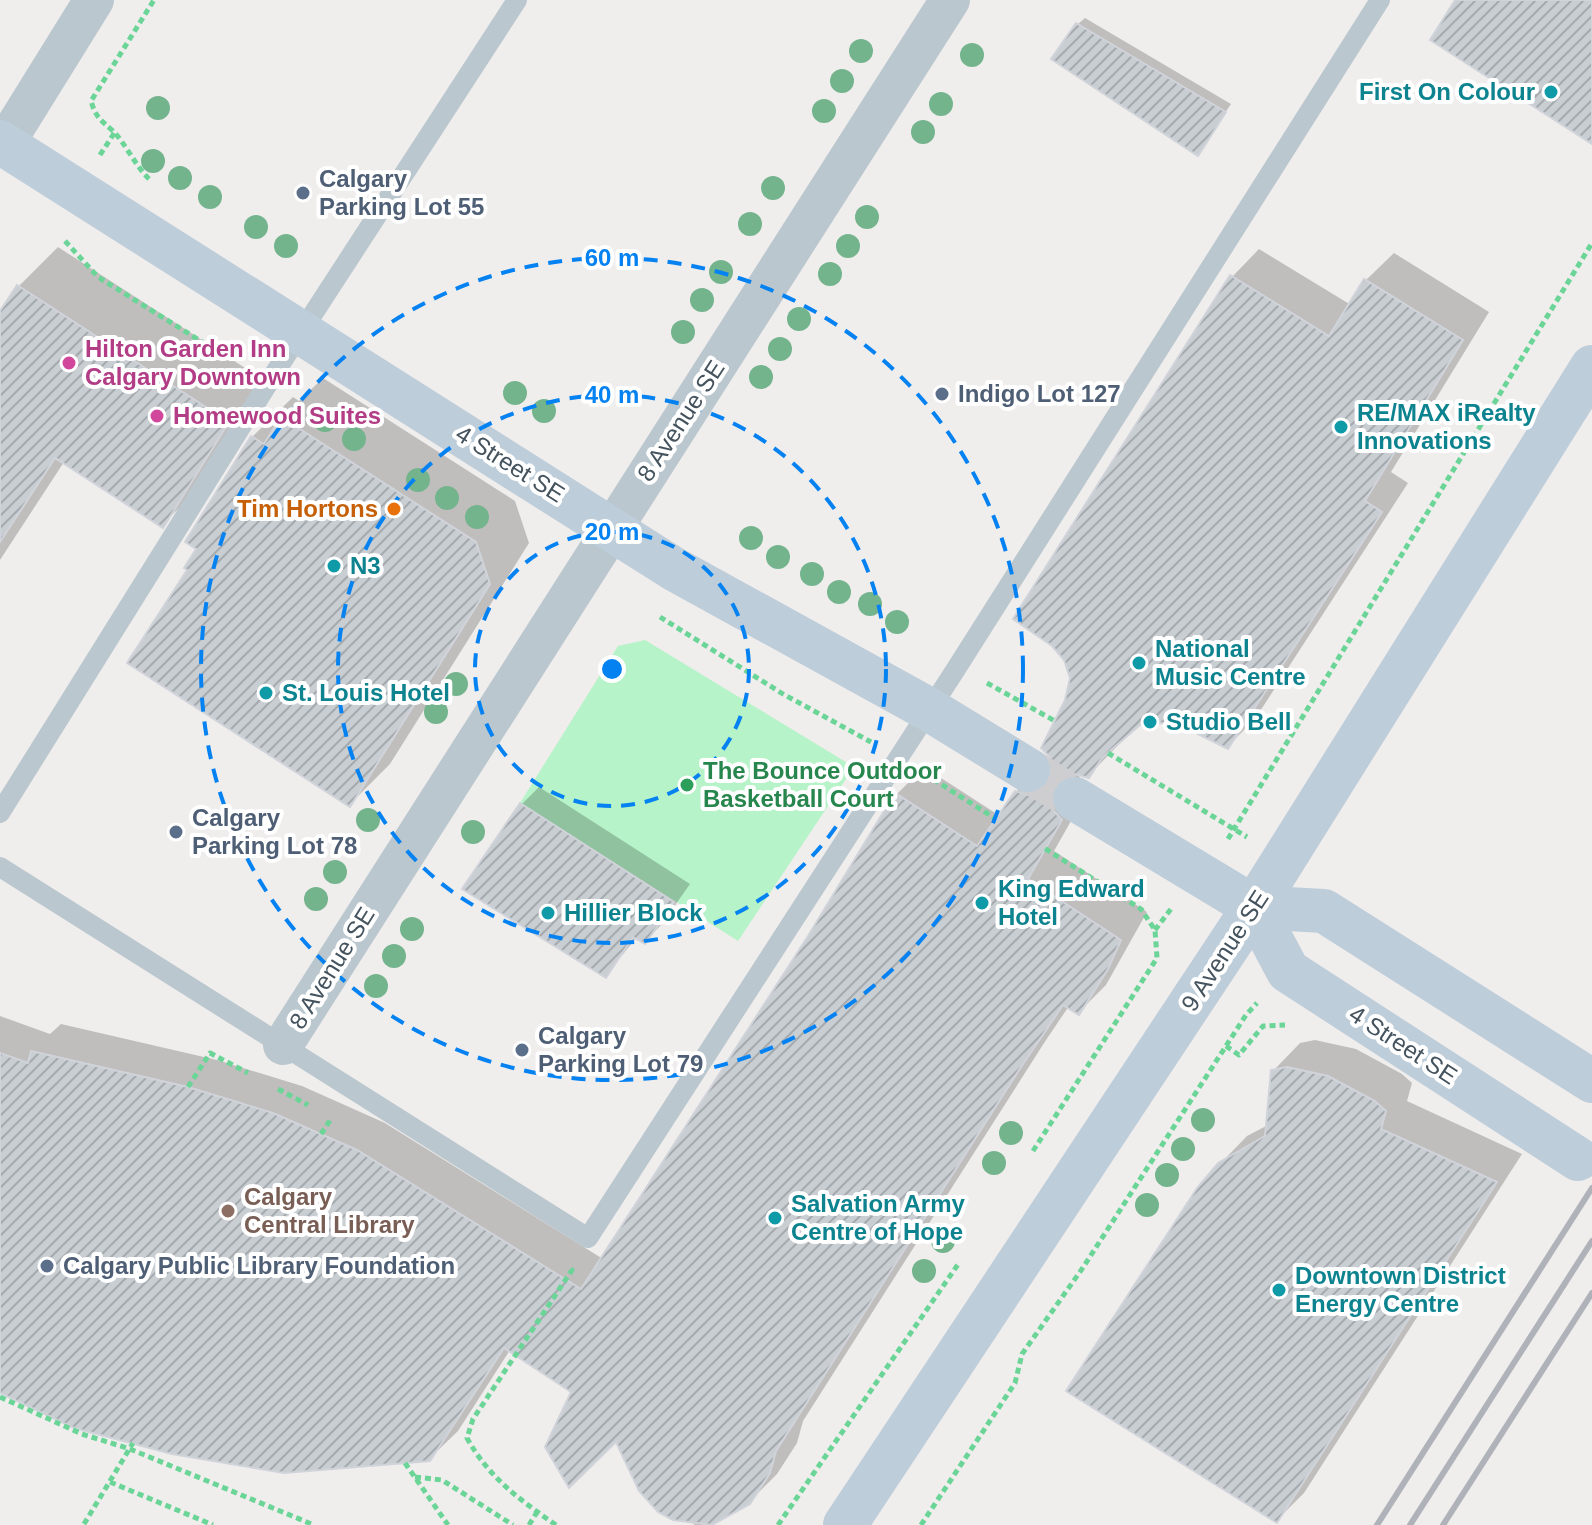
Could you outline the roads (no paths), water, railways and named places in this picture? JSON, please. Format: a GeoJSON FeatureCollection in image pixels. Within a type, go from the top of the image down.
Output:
{"type":"FeatureCollection","features":[{"type":"Feature","properties":{"kind":"main road","name":"4 Street SE"},"geometry":{"type":"LineString","coordinates":[[1,146],[674,569],[930,710],[1028,770]]}},
{"type":"Feature","properties":{"kind":"main road","name":"9 Avenue SE"},"geometry":{"type":"LineString","coordinates":[[845,1525],[1254,907],[1592,367]]}},
{"type":"Feature","properties":{"kind":"main road"},"geometry":{"type":"LineString","coordinates":[[1075,799],[1254,907],[1324,911],[1592,1081]]}},
{"type":"Feature","properties":{"kind":"main road","name":"4 Street SE"},"geometry":{"type":"LineString","coordinates":[[1254,907],[1288,971],[1578,1159]]}},
{"type":"Feature","properties":{"kind":"street"},"geometry":{"type":"LineString","coordinates":[[1,146],[94,0]]}},
{"type":"Feature","properties":{"kind":"street","name":"8 Avenue SE"},"geometry":{"type":"LineString","coordinates":[[283,1045],[950,0]]}},
{"type":"Feature","properties":{"kind":"lane"},"geometry":{"type":"LineString","coordinates":[[0,813],[301,333],[517,0]]}},
{"type":"Feature","properties":{"kind":"lane"},"geometry":{"type":"LineString","coordinates":[[0,867],[588,1238],[930,710],[1380,0]]}},
{"type":"Feature","properties":{"kind":"tunnel"},"geometry":{"type":"LineString","coordinates":[[1028,770],[1075,799]]}},
{"type":"Feature","properties":{"kind":"railway"},"geometry":{"type":"LineString","coordinates":[[1377,1525],[1592,1188]]}},
{"type":"Feature","properties":{"kind":"railway"},"geometry":{"type":"LineString","coordinates":[[1410,1525],[1592,1241]]}},
{"type":"Feature","properties":{"kind":"railway"},"geometry":{"type":"LineString","coordinates":[[1443,1525],[1592,1293]]}},
{"type":"Feature","properties":{"kind":"place","name":"First On Colour"},"geometry":{"type":"Point","coordinates":[1551,92]}},
{"type":"Feature","properties":{"kind":"place","name":"Calgary Parking Lot 55"},"geometry":{"type":"Point","coordinates":[303,193]}},
{"type":"Feature","properties":{"kind":"place","name":"Hilton Garden Inn Calgary Downtown"},"geometry":{"type":"Point","coordinates":[69,363]}},
{"type":"Feature","properties":{"kind":"place","name":"Indigo Lot 127"},"geometry":{"type":"Point","coordinates":[942,394]}},
{"type":"Feature","properties":{"kind":"place","name":"Homewood Suites"},"geometry":{"type":"Point","coordinates":[157,416]}},
{"type":"Feature","properties":{"kind":"place","name":"RE/MAX iRealty Innovations"},"geometry":{"type":"Point","coordinates":[1341,427]}},
{"type":"Feature","properties":{"kind":"place","name":"Tim Hortons"},"geometry":{"type":"Point","coordinates":[394,509]}},
{"type":"Feature","properties":{"kind":"place","name":"N3"},"geometry":{"type":"Point","coordinates":[334,566]}},
{"type":"Feature","properties":{"kind":"place","name":"National Music Centre"},"geometry":{"type":"Point","coordinates":[1139,663]}},
{"type":"Feature","properties":{"kind":"place","name":"St. Louis Hotel"},"geometry":{"type":"Point","coordinates":[266,693]}},
{"type":"Feature","properties":{"kind":"place","name":"Studio Bell"},"geometry":{"type":"Point","coordinates":[1150,722]}},
{"type":"Feature","properties":{"kind":"place","name":"The Bounce Outdoor Basketball Court"},"geometry":{"type":"Point","coordinates":[687,785]}},
{"type":"Feature","properties":{"kind":"place","name":"Calgary Parking Lot 78"},"geometry":{"type":"Point","coordinates":[176,832]}},
{"type":"Feature","properties":{"kind":"place","name":"King Edward Hotel"},"geometry":{"type":"Point","coordinates":[982,903]}},
{"type":"Feature","properties":{"kind":"place","name":"Hillier Block"},"geometry":{"type":"Point","coordinates":[548,913]}},
{"type":"Feature","properties":{"kind":"place","name":"Calgary Parking Lot 79"},"geometry":{"type":"Point","coordinates":[522,1050]}},
{"type":"Feature","properties":{"kind":"place","name":"Calgary Central Library"},"geometry":{"type":"Point","coordinates":[228,1211]}},
{"type":"Feature","properties":{"kind":"place","name":"Salvation Army Centre of Hope"},"geometry":{"type":"Point","coordinates":[775,1218]}},
{"type":"Feature","properties":{"kind":"place","name":"Calgary Public Library Foundation"},"geometry":{"type":"Point","coordinates":[47,1266]}},
{"type":"Feature","properties":{"kind":"place","name":"Downtown District Energy Centre"},"geometry":{"type":"Point","coordinates":[1279,1290]}}]}
